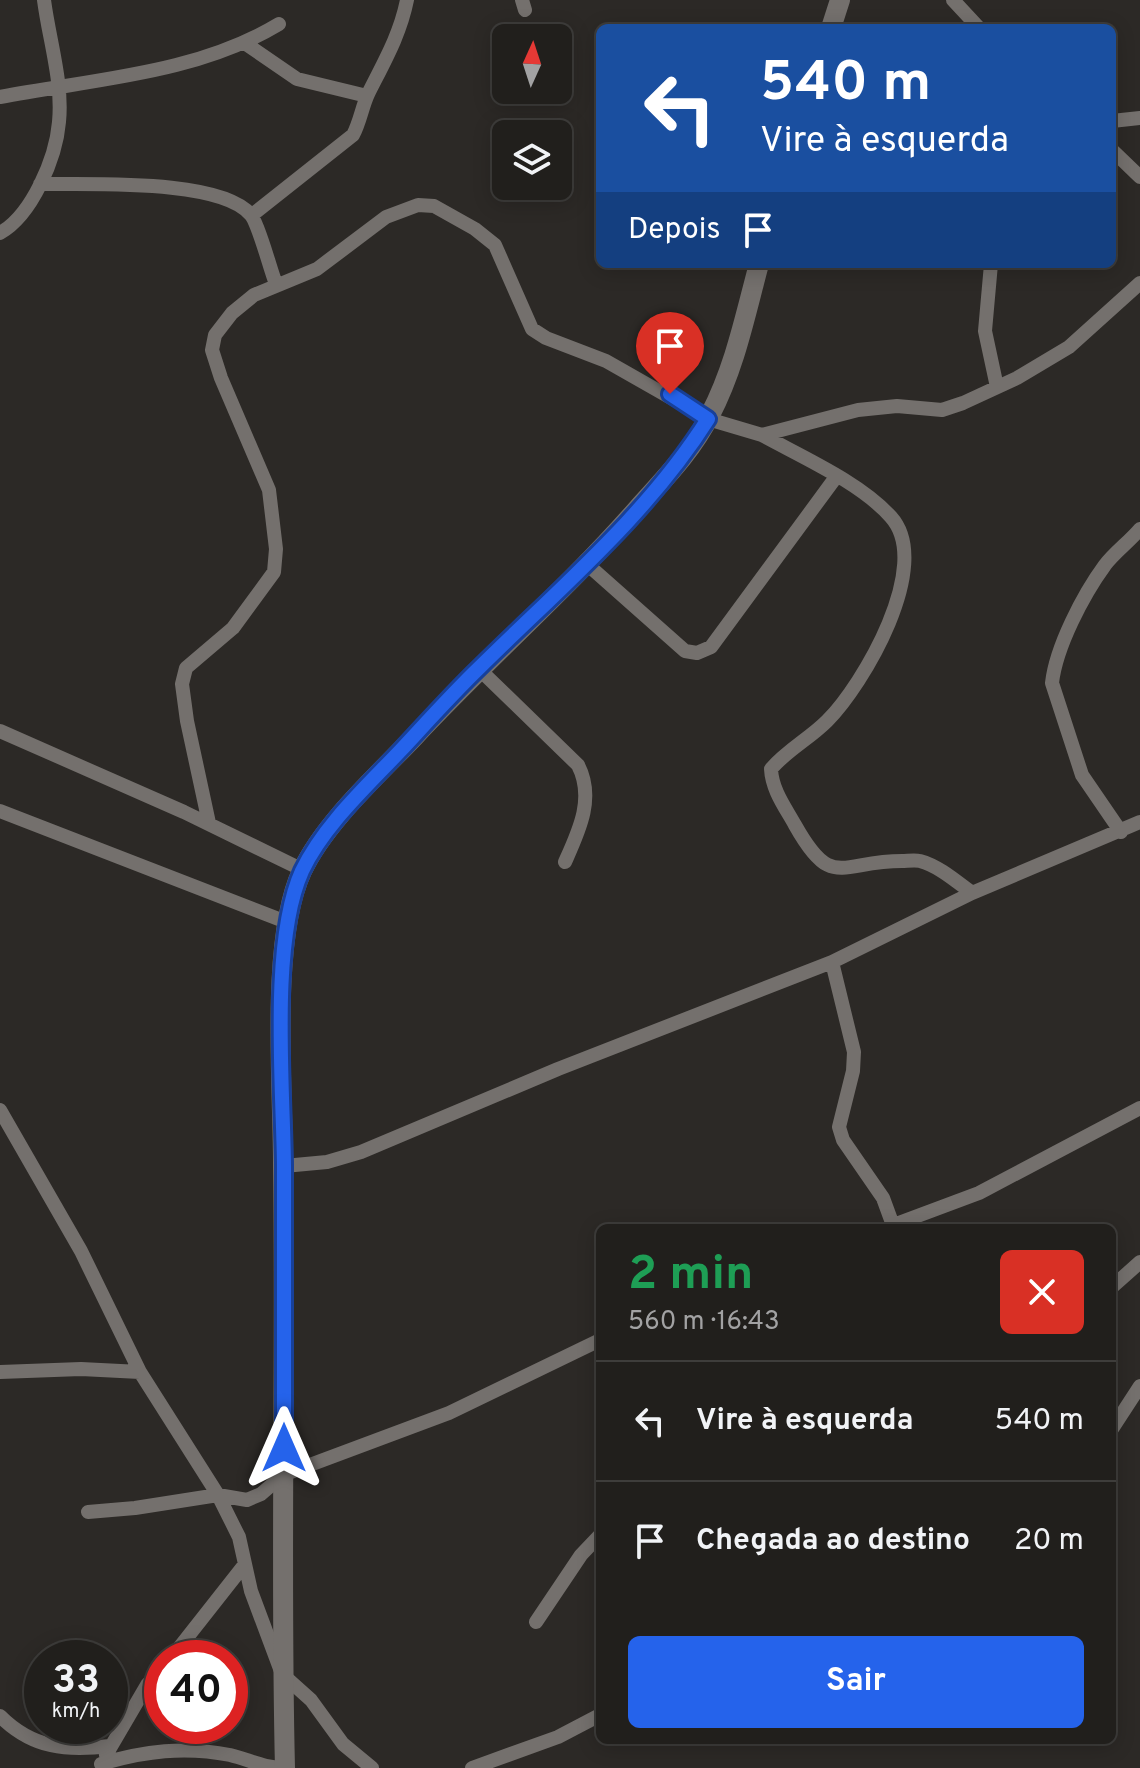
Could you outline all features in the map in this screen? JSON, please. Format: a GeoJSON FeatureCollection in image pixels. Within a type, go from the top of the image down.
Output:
{"type":"FeatureCollection","features":[{"type":"Feature","properties":{"kind":"street"},"geometry":{"type":"LineString","coordinates":[[0,233],[29,206],[40,184],[59,122],[57,86],[44,0]]}},
{"type":"Feature","properties":{"kind":"street"},"geometry":{"type":"LineString","coordinates":[[252,215],[353,135],[361,120],[367,96],[402,27],[407,0]]}},
{"type":"Feature","properties":{"kind":"street"},"geometry":{"type":"LineString","coordinates":[[832,24],[840,0]]}},
{"type":"Feature","properties":{"kind":"street"},"geometry":{"type":"LineString","coordinates":[[953,0],[975,24]]}},
{"type":"Feature","properties":{"kind":"street"},"geometry":{"type":"LineString","coordinates":[[0,97],[123,78],[246,44],[279,24]]}},
{"type":"Feature","properties":{"kind":"street"},"geometry":{"type":"LineString","coordinates":[[246,44],[297,79],[367,96]]}},
{"type":"Feature","properties":{"kind":"street"},"geometry":{"type":"LineString","coordinates":[[1116,121],[1140,118]]}},
{"type":"Feature","properties":{"kind":"street"},"geometry":{"type":"LineString","coordinates":[[1116,154],[1140,177]]}},
{"type":"Feature","properties":{"kind":"street"},"geometry":{"type":"LineString","coordinates":[[40,184],[200,191],[228,198],[252,215],[276,284]]}},
{"type":"Feature","properties":{"kind":"street"},"geometry":{"type":"LineString","coordinates":[[209,823],[182,684],[186,668],[233,628],[274,572],[276,549],[269,490],[221,378],[212,350],[215,335],[232,313],[254,295],[317,269],[386,217],[418,205],[434,206],[475,229],[495,245],[532,329],[546,338],[606,361],[708,419],[762,435],[877,503],[893,519],[902,541],[903,553],[899,596],[867,667],[827,721],[780,758],[771,769],[772,784],[810,852],[825,866],[840,868],[920,861],[949,875],[972,893]]}},
{"type":"Feature","properties":{"kind":"street"},"geometry":{"type":"LineString","coordinates":[[99,1766],[161,1750],[232,1756],[266,1768],[285,1768],[282,1674],[283,1021],[289,923],[303,870],[327,832],[478,668],[588,565],[683,460],[708,419],[732,369],[758,268]]}},
{"type":"Feature","properties":{"kind":"street"},"geometry":{"type":"LineString","coordinates":[[991,268],[985,331],[997,387]]}},
{"type":"Feature","properties":{"kind":"street"},"geometry":{"type":"LineString","coordinates":[[762,435],[858,410],[897,406],[942,410],[997,387],[1069,347],[1140,283]]}},
{"type":"Feature","properties":{"kind":"street"},"geometry":{"type":"LineString","coordinates":[[588,565],[685,651],[697,653],[711,647],[836,477]]}},
{"type":"Feature","properties":{"kind":"street"},"geometry":{"type":"LineString","coordinates":[[1121,832],[1082,775],[1052,683],[1053,668],[1080,605],[1106,564],[1140,529]]}},
{"type":"Feature","properties":{"kind":"street"},"geometry":{"type":"LineString","coordinates":[[478,668],[578,765],[586,780],[585,811],[565,862]]}},
{"type":"Feature","properties":{"kind":"street"},"geometry":{"type":"LineString","coordinates":[[0,731],[209,823],[303,870]]}},
{"type":"Feature","properties":{"kind":"street"},"geometry":{"type":"LineString","coordinates":[[0,811],[289,923]]}},
{"type":"Feature","properties":{"kind":"street"},"geometry":{"type":"LineString","coordinates":[[284,1166],[327,1162],[361,1152],[558,1069],[832,962],[972,893],[1140,822]]}},
{"type":"Feature","properties":{"kind":"street"},"geometry":{"type":"LineString","coordinates":[[832,962],[854,1052],[853,1071],[839,1127],[843,1140],[883,1198],[890,1224]]}},
{"type":"Feature","properties":{"kind":"street"},"geometry":{"type":"LineString","coordinates":[[899,1224],[979,1193],[1140,1108]]}},
{"type":"Feature","properties":{"kind":"street"},"geometry":{"type":"LineString","coordinates":[[0,1110],[81,1251],[140,1372],[218,1495],[239,1537],[251,1591],[282,1674],[311,1700],[343,1744],[372,1768]]}},
{"type":"Feature","properties":{"kind":"street"},"geometry":{"type":"LineString","coordinates":[[1116,1283],[1140,1262]]}},
{"type":"Feature","properties":{"kind":"street"},"geometry":{"type":"LineString","coordinates":[[88,1512],[218,1495],[247,1500],[261,1494],[283,1475],[449,1413],[596,1342]]}},
{"type":"Feature","properties":{"kind":"street"},"geometry":{"type":"LineString","coordinates":[[0,1372],[81,1369],[140,1372]]}},
{"type":"Feature","properties":{"kind":"street"},"geometry":{"type":"LineString","coordinates":[[1116,1423],[1140,1386]]}},
{"type":"Feature","properties":{"kind":"street"},"geometry":{"type":"LineString","coordinates":[[536,1622],[581,1555],[596,1539]]}},
{"type":"Feature","properties":{"kind":"street"},"geometry":{"type":"LineString","coordinates":[[185,1640],[245,1564]]}},
{"type":"Feature","properties":{"kind":"street"},"geometry":{"type":"LineString","coordinates":[[99,1766],[144,1690]]}},
{"type":"Feature","properties":{"kind":"street"},"geometry":{"type":"LineString","coordinates":[[0,1716],[13,1730],[71,1751],[110,1746]]}},
{"type":"Feature","properties":{"kind":"street"},"geometry":{"type":"LineString","coordinates":[[472,1768],[558,1737],[596,1717]]}},
{"type":"Feature","properties":{"kind":"route"},"geometry":{"type":"LineString","coordinates":[[284,1448],[284,958],[294,894],[303,870],[327,832],[478,668],[588,565],[683,460],[708,419],[670,394]]}}]}
